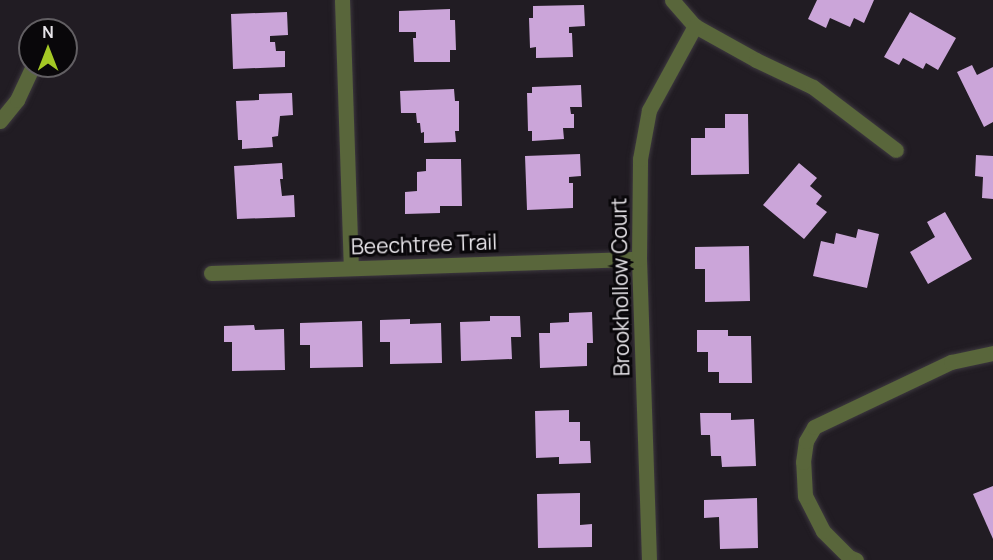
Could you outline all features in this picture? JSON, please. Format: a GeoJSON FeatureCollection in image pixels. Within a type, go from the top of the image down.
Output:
{"type":"FeatureCollection","features":[{"type":"Feature","properties":{"kind":"street"},"geometry":{"type":"LineString","coordinates":[[342,0],[351,267]]}},
{"type":"Feature","properties":{"kind":"street"},"geometry":{"type":"LineString","coordinates":[[672,0],[695,26],[756,60],[813,87],[896,150]]}},
{"type":"Feature","properties":{"kind":"street","name":"Brookhollow Court"},"geometry":{"type":"LineString","coordinates":[[649,560],[639,259],[640,159],[649,110],[661,84],[695,26]]}},
{"type":"Feature","properties":{"kind":"street"},"geometry":{"type":"LineString","coordinates":[[0,121],[17,100],[27,78]]}},
{"type":"Feature","properties":{"kind":"street","name":"Beechtree Trail"},"geometry":{"type":"LineString","coordinates":[[211,273],[639,259]]}},
{"type":"Feature","properties":{"kind":"street"},"geometry":{"type":"LineString","coordinates":[[856,560],[849,557],[824,531],[805,496],[803,462],[806,441],[814,427],[951,362],[993,353]]}},
{"type":"Feature","properties":{"kind":"building"},"geometry":{"type":"Polygon","coordinates":[[[817,0],[874,0],[864,23],[854,18],[850,27],[830,18],[826,28],[808,19],[817,0]]]}},
{"type":"Feature","properties":{"kind":"building"},"geometry":{"type":"Polygon","coordinates":[[[584,5],[585,26],[569,27],[569,33],[572,33],[573,57],[536,58],[536,47],[530,48],[529,18],[533,18],[533,6],[584,5]]]}},
{"type":"Feature","properties":{"kind":"building"},"geometry":{"type":"Polygon","coordinates":[[[450,9],[450,20],[455,20],[456,50],[450,50],[450,62],[414,62],[413,38],[416,38],[416,32],[399,32],[399,11],[450,9]]]}},
{"type":"Feature","properties":{"kind":"building"},"geometry":{"type":"Polygon","coordinates":[[[287,12],[288,35],[270,36],[270,42],[275,42],[276,51],[285,51],[285,67],[233,69],[231,14],[287,12]]]}},
{"type":"Feature","properties":{"kind":"building"},"geometry":{"type":"Polygon","coordinates":[[[910,12],[956,38],[938,70],[926,63],[923,69],[903,58],[899,65],[884,57],[910,12]]]}},
{"type":"Feature","properties":{"kind":"building"},"geometry":{"type":"Polygon","coordinates":[[[972,65],[977,75],[993,67],[993,122],[984,127],[957,72],[972,65]]]}},
{"type":"Feature","properties":{"kind":"building"},"geometry":{"type":"Polygon","coordinates":[[[581,85],[582,107],[570,107],[571,114],[574,114],[574,128],[563,128],[564,139],[532,141],[532,131],[528,131],[527,93],[532,93],[532,87],[581,85]]]}},
{"type":"Feature","properties":{"kind":"building"},"geometry":{"type":"Polygon","coordinates":[[[454,89],[455,101],[459,101],[459,131],[455,131],[456,142],[424,143],[424,132],[421,133],[416,113],[401,113],[400,91],[454,89]]]}},
{"type":"Feature","properties":{"kind":"building"},"geometry":{"type":"Polygon","coordinates":[[[292,93],[293,115],[280,116],[278,136],[272,137],[273,147],[242,149],[242,140],[238,140],[236,101],[259,100],[259,94],[292,93]]]}},
{"type":"Feature","properties":{"kind":"building"},"geometry":{"type":"Polygon","coordinates":[[[725,114],[748,114],[749,174],[691,175],[691,138],[705,138],[705,128],[725,128],[725,114]]]}},
{"type":"Feature","properties":{"kind":"building"},"geometry":{"type":"Polygon","coordinates":[[[580,154],[581,176],[569,177],[569,183],[573,183],[573,208],[527,210],[525,156],[580,154]]]}},
{"type":"Feature","properties":{"kind":"building"},"geometry":{"type":"Polygon","coordinates":[[[976,155],[993,156],[993,199],[982,198],[983,177],[975,176],[976,155]]]}},
{"type":"Feature","properties":{"kind":"building"},"geometry":{"type":"Polygon","coordinates":[[[426,159],[461,159],[462,206],[440,206],[440,213],[405,214],[405,192],[417,191],[417,172],[426,171],[426,159]]]}},
{"type":"Feature","properties":{"kind":"building"},"geometry":{"type":"Polygon","coordinates":[[[282,163],[283,179],[280,179],[282,196],[294,195],[295,217],[237,219],[234,166],[282,163]]]}},
{"type":"Feature","properties":{"kind":"building"},"geometry":{"type":"Polygon","coordinates":[[[799,163],[817,178],[810,186],[822,196],[816,204],[827,212],[804,239],[763,205],[799,163]]]}},
{"type":"Feature","properties":{"kind":"building"},"geometry":{"type":"Polygon","coordinates":[[[945,212],[972,259],[928,284],[910,252],[935,237],[927,222],[945,212]]]}},
{"type":"Feature","properties":{"kind":"building"},"geometry":{"type":"Polygon","coordinates":[[[858,229],[879,234],[867,288],[813,276],[821,241],[834,244],[836,233],[856,238],[858,229]]]}},
{"type":"Feature","properties":{"kind":"building"},"geometry":{"type":"Polygon","coordinates":[[[749,246],[750,301],[705,302],[705,269],[695,269],[695,247],[749,246]]]}},
{"type":"Feature","properties":{"kind":"building"},"geometry":{"type":"Polygon","coordinates":[[[592,312],[593,343],[587,343],[587,366],[540,368],[539,333],[550,333],[550,323],[569,322],[569,313],[592,312]]]}},
{"type":"Feature","properties":{"kind":"building"},"geometry":{"type":"Polygon","coordinates":[[[490,316],[520,316],[521,337],[511,337],[512,359],[461,361],[460,322],[490,321],[490,316]]]}},
{"type":"Feature","properties":{"kind":"building"},"geometry":{"type":"Polygon","coordinates":[[[410,319],[410,324],[441,323],[442,363],[390,364],[390,342],[380,342],[380,320],[410,319]]]}},
{"type":"Feature","properties":{"kind":"building"},"geometry":{"type":"Polygon","coordinates":[[[362,321],[363,367],[310,368],[310,345],[300,345],[300,323],[362,321]]]}},
{"type":"Feature","properties":{"kind":"building"},"geometry":{"type":"Polygon","coordinates":[[[254,325],[255,330],[284,329],[285,370],[232,371],[232,342],[224,342],[224,326],[254,325]]]}},
{"type":"Feature","properties":{"kind":"building"},"geometry":{"type":"Polygon","coordinates":[[[697,330],[728,330],[728,336],[751,336],[752,383],[719,383],[719,372],[708,372],[708,352],[697,352],[697,330]]]}},
{"type":"Feature","properties":{"kind":"building"},"geometry":{"type":"Polygon","coordinates":[[[569,410],[569,422],[580,422],[580,441],[590,441],[591,463],[559,464],[559,457],[536,458],[535,411],[569,410]]]}},
{"type":"Feature","properties":{"kind":"building"},"geometry":{"type":"Polygon","coordinates":[[[700,413],[731,413],[731,420],[754,419],[756,466],[722,467],[721,456],[711,456],[710,435],[701,435],[700,413]]]}},
{"type":"Feature","properties":{"kind":"building"},"geometry":{"type":"Polygon","coordinates":[[[993,486],[993,539],[973,494],[993,486]]]}},
{"type":"Feature","properties":{"kind":"building"},"geometry":{"type":"Polygon","coordinates":[[[580,493],[580,525],[592,524],[592,547],[538,548],[537,494],[580,493]]]}},
{"type":"Feature","properties":{"kind":"building"},"geometry":{"type":"Polygon","coordinates":[[[757,498],[758,548],[720,549],[719,517],[704,518],[704,500],[757,498]]]}}]}
